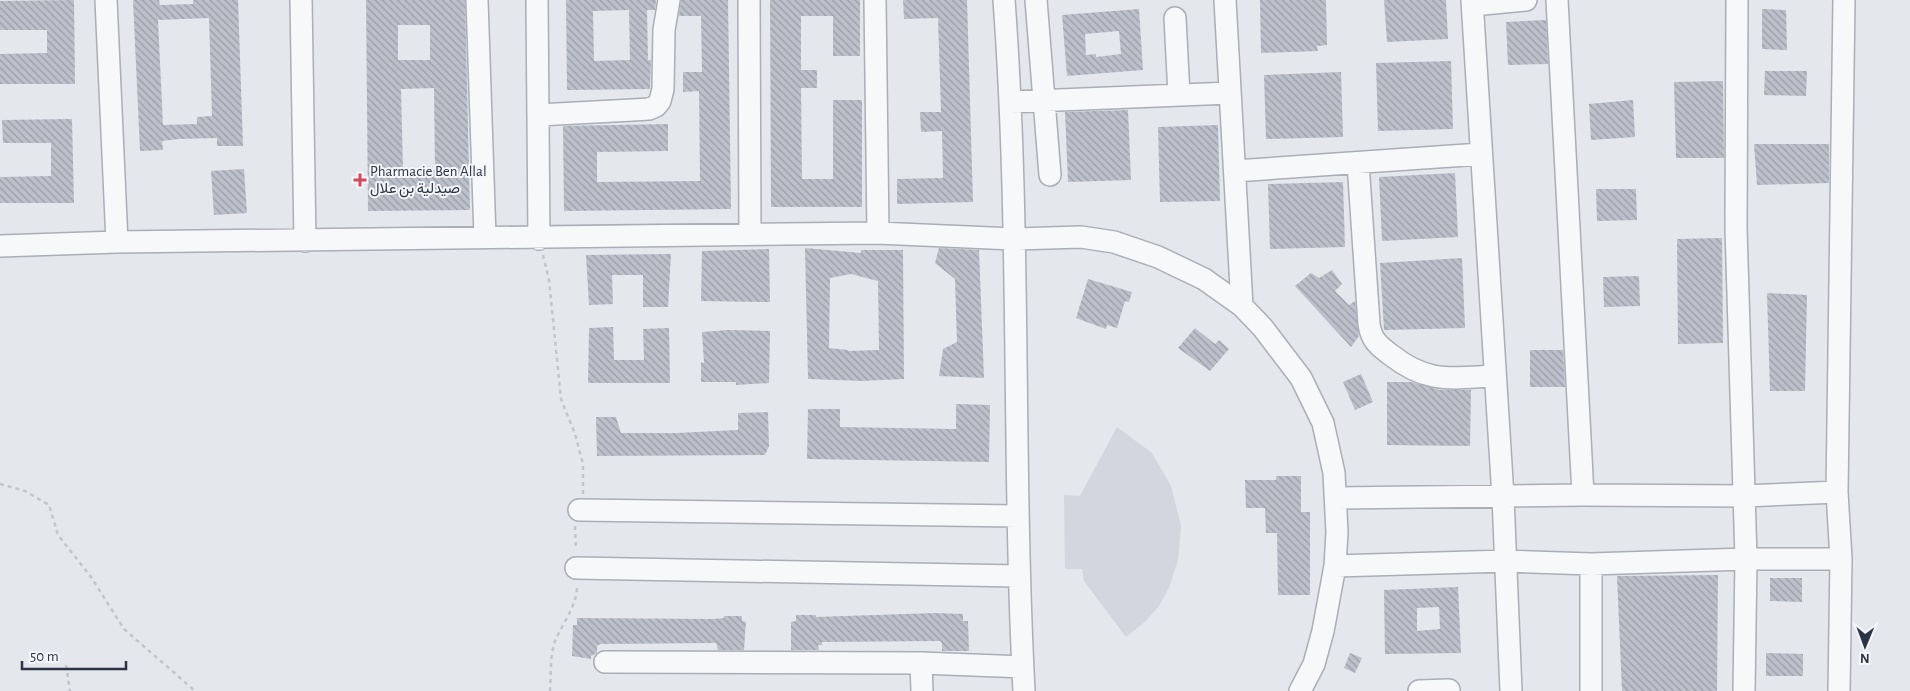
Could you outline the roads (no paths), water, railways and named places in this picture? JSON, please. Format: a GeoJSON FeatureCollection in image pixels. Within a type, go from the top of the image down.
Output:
{"type":"FeatureCollection","features":[{"type":"Feature","properties":{"kind":"street"},"geometry":{"type":"LineString","coordinates":[[106,0],[118,242]]}},
{"type":"Feature","properties":{"kind":"street"},"geometry":{"type":"LineString","coordinates":[[301,0],[305,241]]}},
{"type":"Feature","properties":{"kind":"street"},"geometry":{"type":"LineString","coordinates":[[477,0],[485,237]]}},
{"type":"Feature","properties":{"kind":"street"},"geometry":{"type":"LineString","coordinates":[[537,0],[539,239]]}},
{"type":"Feature","properties":{"kind":"street"},"geometry":{"type":"LineString","coordinates":[[538,115],[649,109],[656,106],[663,89],[664,30],[669,0]]}},
{"type":"Feature","properties":{"kind":"street"},"geometry":{"type":"LineString","coordinates":[[749,0],[750,233]]}},
{"type":"Feature","properties":{"kind":"street"},"geometry":{"type":"LineString","coordinates":[[875,0],[878,233]]}},
{"type":"Feature","properties":{"kind":"street"},"geometry":{"type":"LineString","coordinates":[[1004,0],[1011,102],[1019,576],[1024,691]]}},
{"type":"Feature","properties":{"kind":"street"},"geometry":{"type":"LineString","coordinates":[[1036,0],[1050,175]]}},
{"type":"Feature","properties":{"kind":"street"},"geometry":{"type":"LineString","coordinates":[[1225,0],[1242,306]]}},
{"type":"Feature","properties":{"kind":"street"},"geometry":{"type":"LineString","coordinates":[[1511,691],[1503,497],[1473,3],[1526,0]]}},
{"type":"Feature","properties":{"kind":"street"},"geometry":{"type":"LineString","coordinates":[[1557,0],[1583,495]]}},
{"type":"Feature","properties":{"kind":"street"},"geometry":{"type":"LineString","coordinates":[[1737,0],[1736,228],[1746,559],[1744,691]]}},
{"type":"Feature","properties":{"kind":"street"},"geometry":{"type":"LineString","coordinates":[[1839,691],[1840,559],[1836,492],[1844,0]]}},
{"type":"Feature","properties":{"kind":"street"},"geometry":{"type":"LineString","coordinates":[[1174,18],[1179,95]]}},
{"type":"Feature","properties":{"kind":"street"},"geometry":{"type":"LineString","coordinates":[[1011,102],[1230,93]]}},
{"type":"Feature","properties":{"kind":"street"},"geometry":{"type":"LineString","coordinates":[[1235,171],[1481,154]]}},
{"type":"Feature","properties":{"kind":"street"},"geometry":{"type":"LineString","coordinates":[[1358,163],[1372,337],[1379,347],[1406,367],[1431,377],[1495,376]]}},
{"type":"Feature","properties":{"kind":"street"},"geometry":{"type":"LineString","coordinates":[[0,246],[118,242],[305,241],[485,237],[539,239],[750,233],[878,233],[1013,239],[1080,236],[1114,242],[1158,257],[1196,276],[1242,306],[1284,354],[1314,400],[1329,444],[1336,498],[1336,566],[1331,596],[1314,664],[1300,691]]}},
{"type":"Feature","properties":{"kind":"street"},"geometry":{"type":"LineString","coordinates":[[1336,498],[1583,495],[1744,496],[1836,492]]}},
{"type":"Feature","properties":{"kind":"street"},"geometry":{"type":"LineString","coordinates":[[579,510],[1018,516]]}},
{"type":"Feature","properties":{"kind":"street"},"geometry":{"type":"LineString","coordinates":[[1336,566],[1506,561],[1591,564],[1746,559],[1840,559]]}},
{"type":"Feature","properties":{"kind":"street"},"geometry":{"type":"LineString","coordinates":[[1591,564],[1591,691]]}},
{"type":"Feature","properties":{"kind":"street"},"geometry":{"type":"LineString","coordinates":[[576,568],[1019,576]]}},
{"type":"Feature","properties":{"kind":"street"},"geometry":{"type":"LineString","coordinates":[[605,662],[921,663],[1022,667]]}},
{"type":"Feature","properties":{"kind":"street"},"geometry":{"type":"LineString","coordinates":[[921,663],[922,691]]}},
{"type":"Feature","properties":{"kind":"street"},"geometry":{"type":"LineString","coordinates":[[1419,691],[1449,690]]}},
{"type":"Feature","properties":{"kind":"place","name":"Pharmacie Ben Allal صيدلية بن علال"},"geometry":{"type":"Point","coordinates":[360,180]}}]}
